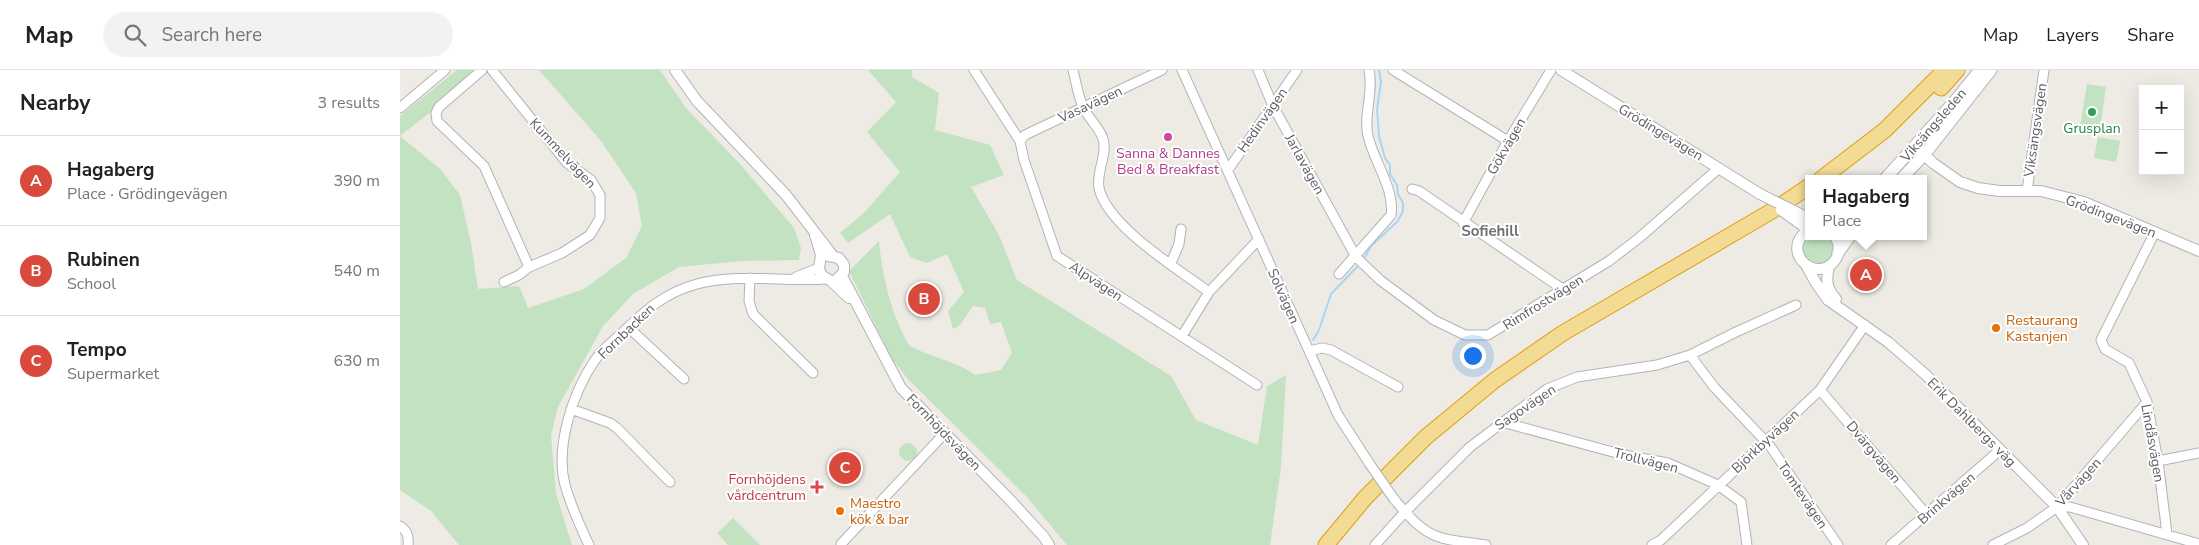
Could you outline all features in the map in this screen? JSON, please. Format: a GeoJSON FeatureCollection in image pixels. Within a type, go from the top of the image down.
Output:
{"type":"FeatureCollection","features":[{"type":"Feature","properties":{"kind":"highway"},"geometry":{"type":"LineString","coordinates":[[1826,175],[1885,130],[1945,70]]}},
{"type":"Feature","properties":{"kind":"highway"},"geometry":{"type":"LineString","coordinates":[[1844,175],[1890,138],[1946,84],[1957,70]]}},
{"type":"Feature","properties":{"kind":"highway"},"geometry":{"type":"LineString","coordinates":[[1326,545],[1365,498],[1426,437],[1495,380],[1563,333],[1777,208],[1805,189]]}},
{"type":"Feature","properties":{"kind":"highway"},"geometry":{"type":"LineString","coordinates":[[1338,545],[1425,451],[1502,387],[1570,340],[1786,215],[1805,202]]}},
{"type":"Feature","properties":{"kind":"main road","name":"Viksängsleden"},"geometry":{"type":"LineString","coordinates":[[1904,175],[1980,70]]}},
{"type":"Feature","properties":{"kind":"main road","name":"Viksängsleden"},"geometry":{"type":"LineString","coordinates":[[1890,175],[1920,150],[1991,70]]}},
{"type":"Feature","properties":{"kind":"main road"},"geometry":{"type":"LineString","coordinates":[[1838,253],[1847,240]]}},
{"type":"Feature","properties":{"kind":"street"},"geometry":{"type":"LineString","coordinates":[[401,103],[445,70]]}},
{"type":"Feature","properties":{"kind":"street"},"geometry":{"type":"LineString","coordinates":[[482,70],[439,107],[436,113],[437,121],[484,166],[529,268]]}},
{"type":"Feature","properties":{"kind":"street","name":"Kummelvägen"},"geometry":{"type":"LineString","coordinates":[[492,70],[568,163],[591,180],[600,194],[600,218],[590,236],[562,253],[504,282]]}},
{"type":"Feature","properties":{"kind":"street","name":"Fornhöjdsvägen"},"geometry":{"type":"LineString","coordinates":[[675,70],[697,101],[786,195],[833,256],[839,258],[844,265],[842,276],[901,388],[1011,501],[1050,545]]}},
{"type":"Feature","properties":{"kind":"street","name":"Alpvägen"},"geometry":{"type":"LineString","coordinates":[[974,70],[1020,141],[1024,160],[1057,256],[1257,385]]}},
{"type":"Feature","properties":{"kind":"street"},"geometry":{"type":"LineString","coordinates":[[1073,70],[1083,106],[1103,138],[1104,150],[1099,167],[1099,188],[1109,210],[1126,229],[1209,292]]}},
{"type":"Feature","properties":{"kind":"street","name":"Vasavägen"},"geometry":{"type":"LineString","coordinates":[[1020,141],[1025,136],[1083,106],[1162,70]]}},
{"type":"Feature","properties":{"kind":"street","name":"Solvägen"},"geometry":{"type":"LineString","coordinates":[[1182,70],[1338,415],[1404,513],[1422,528],[1438,537],[1486,545]]}},
{"type":"Feature","properties":{"kind":"street","name":"Jarlavägen"},"geometry":{"type":"LineString","coordinates":[[1258,70],[1273,106],[1356,257]]}},
{"type":"Feature","properties":{"kind":"street","name":"Hedinvägen"},"geometry":{"type":"LineString","coordinates":[[1228,170],[1297,70]]}},
{"type":"Feature","properties":{"kind":"street"},"geometry":{"type":"LineString","coordinates":[[1339,274],[1356,257],[1391,215],[1392,207],[1368,135],[1372,81],[1369,70]]}},
{"type":"Feature","properties":{"kind":"street"},"geometry":{"type":"LineString","coordinates":[[1393,70],[1508,141]]}},
{"type":"Feature","properties":{"kind":"street","name":"Gökvägen"},"geometry":{"type":"LineString","coordinates":[[1463,223],[1508,141],[1551,70]]}},
{"type":"Feature","properties":{"kind":"street","name":"Grödingevägen"},"geometry":{"type":"LineString","coordinates":[[1561,70],[1760,194],[1805,227],[1797,251],[1801,260],[1806,265]]}},
{"type":"Feature","properties":{"kind":"street","name":"Viksängsvägen"},"geometry":{"type":"LineString","coordinates":[[2027,191],[2044,70]]}},
{"type":"Feature","properties":{"kind":"street","name":"Grödingevägen"},"geometry":{"type":"LineString","coordinates":[[1920,150],[1960,182],[1978,188],[1998,191],[2041,191],[2084,202],[2199,251]]}},
{"type":"Feature","properties":{"kind":"street","name":"Rimfrostvägen"},"geometry":{"type":"LineString","coordinates":[[1356,257],[1380,280],[1434,320],[1465,335],[1488,335],[1564,290],[1609,260],[1639,238],[1719,168]]}},
{"type":"Feature","properties":{"kind":"street"},"geometry":{"type":"LineString","coordinates":[[1412,189],[1419,191],[1463,223],[1564,290]]}},
{"type":"Feature","properties":{"kind":"street","name":"Fornhöjdsvägen"},"geometry":{"type":"LineString","coordinates":[[812,227],[820,264],[828,280],[857,306]]}},
{"type":"Feature","properties":{"kind":"street"},"geometry":{"type":"LineString","coordinates":[[1171,264],[1179,244],[1181,230]]}},
{"type":"Feature","properties":{"kind":"street","name":"Lindåsvägen"},"geometry":{"type":"LineString","coordinates":[[2155,232],[2101,340],[2105,349],[2129,363],[2148,402],[2167,534]]}},
{"type":"Feature","properties":{"kind":"street"},"geometry":{"type":"LineString","coordinates":[[1182,336],[1209,292],[1259,239]]}},
{"type":"Feature","properties":{"kind":"street"},"geometry":{"type":"LineString","coordinates":[[1806,265],[1821,269],[1829,266],[1838,253],[1836,240]]}},
{"type":"Feature","properties":{"kind":"street"},"geometry":{"type":"LineString","coordinates":[[820,264],[827,256],[833,256]]}},
{"type":"Feature","properties":{"kind":"street","name":"Fornbacken"},"geometry":{"type":"LineString","coordinates":[[789,280],[820,264]]}},
{"type":"Feature","properties":{"kind":"street","name":"Erik Dahlbergs väg"},"geometry":{"type":"LineString","coordinates":[[1806,265],[1816,284],[1828,300],[1865,324],[1926,375],[2057,507],[2083,545]]}},
{"type":"Feature","properties":{"kind":"street","name":"Erik Dahlbergs väg"},"geometry":{"type":"LineString","coordinates":[[1829,266],[1827,276],[1829,291],[1847,311]]}},
{"type":"Feature","properties":{"kind":"street"},"geometry":{"type":"LineString","coordinates":[[828,280],[842,276]]}},
{"type":"Feature","properties":{"kind":"street"},"geometry":{"type":"LineString","coordinates":[[750,278],[749,301],[753,314],[813,373]]}},
{"type":"Feature","properties":{"kind":"street","name":"Fornbacken"},"geometry":{"type":"LineString","coordinates":[[589,545],[575,516],[565,483],[563,442],[571,409],[580,384],[596,358],[652,304],[685,288],[718,279],[828,280]]}},
{"type":"Feature","properties":{"kind":"street","name":"Sagovägen"},"geometry":{"type":"LineString","coordinates":[[1375,545],[1470,447],[1547,389],[1577,377],[1656,365],[1690,355],[1796,305]]}},
{"type":"Feature","properties":{"kind":"street","name":"Björkbyvägen"},"geometry":{"type":"LineString","coordinates":[[1652,545],[1661,540],[1820,390],[1865,324]]}},
{"type":"Feature","properties":{"kind":"street"},"geometry":{"type":"LineString","coordinates":[[628,327],[684,379]]}},
{"type":"Feature","properties":{"kind":"street"},"geometry":{"type":"LineString","coordinates":[[1309,351],[1322,348],[1331,350],[1398,387]]}},
{"type":"Feature","properties":{"kind":"street","name":"Tomtevägen"},"geometry":{"type":"LineString","coordinates":[[1690,355],[1714,387],[1765,441],[1838,545]]}},
{"type":"Feature","properties":{"kind":"street","name":"Dvärgvägen"},"geometry":{"type":"LineString","coordinates":[[1820,390],[1927,515]]}},
{"type":"Feature","properties":{"kind":"street","name":"Vårvägen"},"geometry":{"type":"LineString","coordinates":[[1993,545],[2027,528],[2057,507],[2148,402]]}},
{"type":"Feature","properties":{"kind":"street"},"geometry":{"type":"LineString","coordinates":[[571,409],[610,423],[617,428],[670,482]]}},
{"type":"Feature","properties":{"kind":"street","name":"Trollvägen"},"geometry":{"type":"LineString","coordinates":[[1502,422],[1624,455],[1668,463],[1718,485],[1741,502],[1747,545]]}},
{"type":"Feature","properties":{"kind":"street"},"geometry":{"type":"LineString","coordinates":[[841,544],[944,434]]}},
{"type":"Feature","properties":{"kind":"street","name":"Brinkvägen"},"geometry":{"type":"LineString","coordinates":[[1891,545],[2000,450]]}},
{"type":"Feature","properties":{"kind":"street"},"geometry":{"type":"LineString","coordinates":[[2158,461],[2199,454]]}},
{"type":"Feature","properties":{"kind":"street"},"geometry":{"type":"LineString","coordinates":[[2057,507],[2070,507],[2199,544]]}},
{"type":"Feature","properties":{"kind":"street"},"geometry":{"type":"LineString","coordinates":[[400,526],[406,530],[409,539],[408,545]]}},
{"type":"Feature","properties":{"kind":"green space"},"geometry":{"type":"Polygon","coordinates":[[[457,70],[477,70],[474,78],[400,136],[400,116],[457,70]]]}},
{"type":"Feature","properties":{"kind":"green space"},"geometry":{"type":"Polygon","coordinates":[[[539,70],[660,70],[686,108],[741,165],[794,228],[801,248],[799,260],[741,261],[679,267],[633,294],[603,326],[558,407],[551,436],[556,494],[572,545],[459,545],[431,511],[400,490],[400,136],[441,170],[460,195],[471,243],[478,289],[519,286],[528,308],[584,289],[626,258],[642,226],[636,193],[601,141],[539,70]]]}},
{"type":"Feature","properties":{"kind":"green space"},"geometry":{"type":"Polygon","coordinates":[[[868,70],[912,70],[912,77],[939,93],[935,130],[990,145],[1004,175],[971,187],[999,235],[1017,280],[1171,376],[1196,420],[1258,445],[1267,386],[1286,375],[1281,467],[1270,545],[1067,545],[1027,497],[907,378],[892,359],[849,271],[879,241],[884,277],[890,300],[898,323],[910,346],[960,366],[975,375],[1001,370],[1012,353],[1001,322],[990,324],[985,308],[973,306],[960,325],[953,329],[948,311],[964,292],[947,254],[927,263],[910,257],[890,214],[848,243],[840,233],[864,213],[900,172],[867,132],[896,102],[868,70]]]}},
{"type":"Feature","properties":{"kind":"green space","name":"Grusplan"},"geometry":{"type":"Polygon","coordinates":[[[2087,84],[2106,87],[2100,129],[2080,126],[2087,84]]]}},
{"type":"Feature","properties":{"kind":"green space"},"geometry":{"type":"Polygon","coordinates":[[[2098,137],[2120,141],[2116,162],[2094,158],[2098,137]]]}},
{"type":"Feature","properties":{"kind":"green space"},"geometry":{"type":"Polygon","coordinates":[[[1807,240],[1829,240],[1833,249],[1831,255],[1824,262],[1818,264],[1808,259],[1803,249],[1807,240]]]}},
{"type":"Feature","properties":{"kind":"green space"},"geometry":{"type":"Polygon","coordinates":[[[904,443],[912,443],[917,448],[915,459],[904,461],[899,456],[899,448],[904,443]]]}},
{"type":"Feature","properties":{"kind":"green space"},"geometry":{"type":"Polygon","coordinates":[[[733,518],[760,545],[728,545],[717,533],[733,518]]]}},
{"type":"Feature","properties":{"kind":"waterway"},"geometry":{"type":"LineString","coordinates":[[1365,257],[1371,246],[1398,221],[1403,211],[1403,203],[1398,194],[1397,185],[1390,174],[1390,165],[1385,158],[1379,136],[1377,109],[1381,82],[1379,70]]}},
{"type":"Feature","properties":{"kind":"waterway"},"geometry":{"type":"LineString","coordinates":[[1313,340],[1319,330],[1331,294],[1357,267]]}},
{"type":"Feature","properties":{"kind":"place","name":"Grusplan"},"geometry":{"type":"Point","coordinates":[2092,112]}},
{"type":"Feature","properties":{"kind":"place","name":"Sanna & Dannes Bed & Breakfast"},"geometry":{"type":"Point","coordinates":[1168,137]}},
{"type":"Feature","properties":{"kind":"place","name":"Hagaberg"},"geometry":{"type":"Point","coordinates":[1866,275]}},
{"type":"Feature","properties":{"kind":"place","name":"Rubinen"},"geometry":{"type":"Point","coordinates":[924,299]}},
{"type":"Feature","properties":{"kind":"place","name":"Restaurang Kastanjen"},"geometry":{"type":"Point","coordinates":[1996,328]}},
{"type":"Feature","properties":{"kind":"place","name":"Tempo"},"geometry":{"type":"Point","coordinates":[845,468]}},
{"type":"Feature","properties":{"kind":"place","name":"Fornhöjdens vårdcentrum"},"geometry":{"type":"Point","coordinates":[817,487]}},
{"type":"Feature","properties":{"kind":"place","name":"Maestro kök & bar"},"geometry":{"type":"Point","coordinates":[840,511]}},
{"type":"Feature","properties":{"kind":"district","name":"Sofiehill"},"geometry":{"type":"Point","coordinates":[1490,231]}}]}
